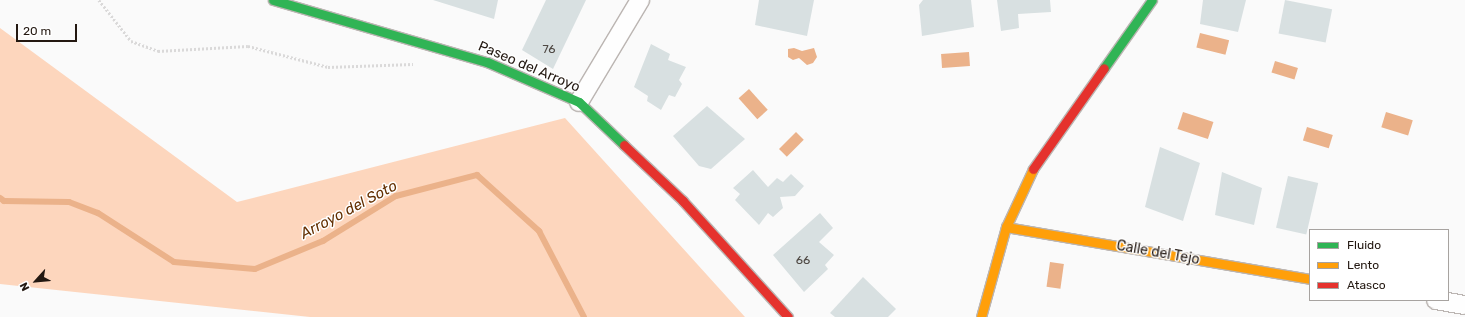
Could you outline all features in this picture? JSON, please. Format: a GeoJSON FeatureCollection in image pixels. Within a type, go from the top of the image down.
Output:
{"type":"FeatureCollection","features":[{"type":"Feature","properties":{"kind":"street","name":"Paseo del Arroyo"},"geometry":{"type":"LineString","coordinates":[[273,0],[487,62],[579,102],[683,201],[788,317]]}},
{"type":"Feature","properties":{"kind":"street"},"geometry":{"type":"LineString","coordinates":[[579,102],[640,0]]}},
{"type":"Feature","properties":{"kind":"street"},"geometry":{"type":"LineString","coordinates":[[981,317],[1006,227],[1029,174],[1152,0]]}},
{"type":"Feature","properties":{"kind":"street","name":"Calle del Tejo"},"geometry":{"type":"LineString","coordinates":[[1006,227],[1309,279]]}},
{"type":"Feature","properties":{"kind":"street"},"geometry":{"type":"LineString","coordinates":[[1442,301],[1465,305]]}},
{"type":"Feature","properties":{"kind":"path"},"geometry":{"type":"LineString","coordinates":[[99,0],[131,41],[158,51],[248,46],[328,66],[415,64]]}},
{"type":"Feature","properties":{"kind":"shaded area"},"geometry":{"type":"Polygon","coordinates":[[[0,28],[237,202],[565,118],[745,317],[310,317],[0,284],[0,28]]]}},
{"type":"Feature","properties":{"kind":"shaded area"},"geometry":{"type":"Polygon","coordinates":[[[1200,33],[1229,40],[1225,55],[1196,48],[1200,33]]]}},
{"type":"Feature","properties":{"kind":"shaded area"},"geometry":{"type":"Polygon","coordinates":[[[794,48],[802,51],[814,48],[817,57],[813,63],[807,65],[799,58],[793,60],[788,57],[788,49],[794,48]]]}},
{"type":"Feature","properties":{"kind":"shaded area"},"geometry":{"type":"Polygon","coordinates":[[[969,52],[970,66],[942,68],[941,54],[969,52]]]}},
{"type":"Feature","properties":{"kind":"shaded area"},"geometry":{"type":"Polygon","coordinates":[[[1275,61],[1298,68],[1294,79],[1271,72],[1275,61]]]}},
{"type":"Feature","properties":{"kind":"shaded area"},"geometry":{"type":"Polygon","coordinates":[[[749,89],[768,110],[757,119],[739,98],[749,89]]]}},
{"type":"Feature","properties":{"kind":"shaded area"},"geometry":{"type":"Polygon","coordinates":[[[1183,112],[1213,122],[1208,139],[1177,129],[1183,112]]]}},
{"type":"Feature","properties":{"kind":"shaded area"},"geometry":{"type":"Polygon","coordinates":[[[1386,112],[1413,120],[1408,135],[1381,127],[1386,112]]]}},
{"type":"Feature","properties":{"kind":"shaded area"},"geometry":{"type":"Polygon","coordinates":[[[1307,127],[1333,135],[1329,148],[1303,140],[1307,127]]]}},
{"type":"Feature","properties":{"kind":"shaded area"},"geometry":{"type":"Polygon","coordinates":[[[796,132],[804,140],[787,157],[779,149],[796,132]]]}},
{"type":"Feature","properties":{"kind":"shaded area"},"geometry":{"type":"Polygon","coordinates":[[[1050,262],[1064,264],[1060,289],[1047,287],[1050,262]]]}},
{"type":"Feature","properties":{"kind":"building"},"geometry":{"type":"Polygon","coordinates":[[[433,0],[498,0],[494,19],[433,0]]]}},
{"type":"Feature","properties":{"kind":"building"},"geometry":{"type":"Polygon","coordinates":[[[546,0],[586,0],[553,69],[522,50],[546,0]]]}},
{"type":"Feature","properties":{"kind":"building"},"geometry":{"type":"Polygon","coordinates":[[[759,0],[814,0],[807,36],[755,25],[759,0]]]}},
{"type":"Feature","properties":{"kind":"building"},"geometry":{"type":"Polygon","coordinates":[[[923,0],[971,0],[974,27],[922,36],[919,5],[923,0]]]}},
{"type":"Feature","properties":{"kind":"building"},"geometry":{"type":"Polygon","coordinates":[[[997,0],[1050,0],[1051,12],[1018,14],[1019,28],[1001,31],[997,0]]]}},
{"type":"Feature","properties":{"kind":"building"},"geometry":{"type":"Polygon","coordinates":[[[1203,0],[1246,0],[1238,32],[1200,24],[1203,0]]]}},
{"type":"Feature","properties":{"kind":"building"},"geometry":{"type":"Polygon","coordinates":[[[1285,0],[1332,9],[1326,43],[1279,33],[1285,0]]]}},
{"type":"Feature","properties":{"kind":"building"},"geometry":{"type":"Polygon","coordinates":[[[651,44],[670,54],[668,60],[686,67],[679,80],[682,84],[675,97],[669,95],[661,110],[647,101],[648,96],[634,87],[651,44]]]}},
{"type":"Feature","properties":{"kind":"building"},"geometry":{"type":"Polygon","coordinates":[[[707,106],[745,139],[711,169],[699,166],[673,136],[707,106]]]}},
{"type":"Feature","properties":{"kind":"building"},"geometry":{"type":"Polygon","coordinates":[[[1160,147],[1200,163],[1183,221],[1145,207],[1160,147]]]}},
{"type":"Feature","properties":{"kind":"building"},"geometry":{"type":"Polygon","coordinates":[[[753,170],[768,187],[777,178],[783,182],[791,174],[804,186],[795,196],[780,197],[783,208],[773,217],[768,213],[759,225],[735,200],[740,194],[733,188],[753,170]]]}},
{"type":"Feature","properties":{"kind":"building"},"geometry":{"type":"Polygon","coordinates":[[[1222,172],[1262,188],[1254,225],[1215,215],[1222,172]]]}},
{"type":"Feature","properties":{"kind":"building"},"geometry":{"type":"Polygon","coordinates":[[[1288,176],[1318,183],[1306,235],[1276,228],[1288,176]]]}},
{"type":"Feature","properties":{"kind":"building"},"geometry":{"type":"Polygon","coordinates":[[[820,213],[833,228],[819,242],[834,255],[825,265],[828,269],[804,292],[773,255],[820,213]]]}},
{"type":"Feature","properties":{"kind":"building"},"geometry":{"type":"Polygon","coordinates":[[[863,277],[896,309],[888,317],[835,317],[830,313],[863,277]]]}},
{"type":"Feature","properties":{"kind":"waterway","name":"Arroyo del Soto"},"geometry":{"type":"LineString","coordinates":[[0,198],[4,201],[69,202],[98,213],[174,262],[255,269],[323,241],[396,196],[477,175],[539,231],[584,317]]}},
{"type":"Feature","properties":{"kind":"traffic: fast"},"geometry":{"type":"LineString","coordinates":[[273,0],[487,62],[579,102],[624,145]]}},
{"type":"Feature","properties":{"kind":"traffic: fast"},"geometry":{"type":"LineString","coordinates":[[1104,68],[1152,0]]}},
{"type":"Feature","properties":{"kind":"traffic: slow"},"geometry":{"type":"LineString","coordinates":[[981,317],[1006,227],[1033,169]]}},
{"type":"Feature","properties":{"kind":"traffic: slow"},"geometry":{"type":"LineString","coordinates":[[1006,227],[1309,279]]}},
{"type":"Feature","properties":{"kind":"traffic: jam"},"geometry":{"type":"LineString","coordinates":[[1033,169],[1104,68]]}},
{"type":"Feature","properties":{"kind":"traffic: jam"},"geometry":{"type":"LineString","coordinates":[[624,145],[683,201],[788,317]]}}]}
